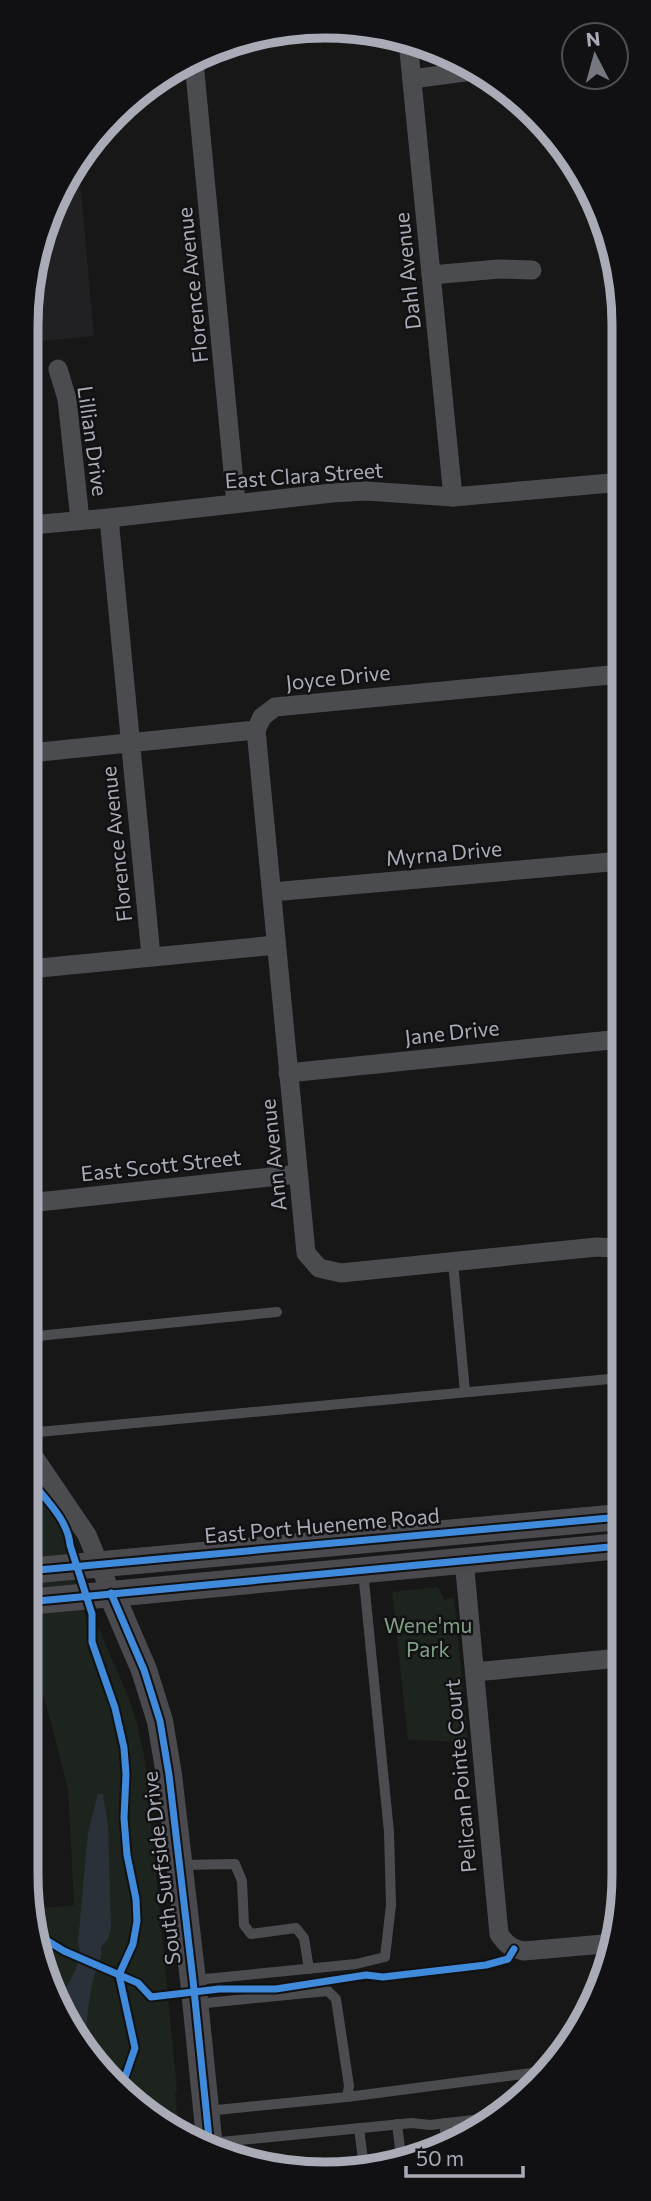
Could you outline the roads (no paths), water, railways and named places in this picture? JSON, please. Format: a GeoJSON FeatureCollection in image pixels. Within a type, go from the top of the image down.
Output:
{"type":"FeatureCollection","features":[{"type":"Feature","properties":{"kind":"main road","name":"East Port Hueneme Road"},"geometry":{"type":"LineString","coordinates":[[38,1570],[612,1518]]}},
{"type":"Feature","properties":{"kind":"main road"},"geometry":{"type":"LineString","coordinates":[[38,1601],[612,1547]]}},
{"type":"Feature","properties":{"kind":"main road","name":"South Surfside Drive"},"geometry":{"type":"LineString","coordinates":[[111,1593],[145,1670],[160,1721],[194,1992],[208,2133]]}},
{"type":"Feature","properties":{"kind":"street","name":"Dahl Avenue"},"geometry":{"type":"LineString","coordinates":[[409,51],[453,496]]}},
{"type":"Feature","properties":{"kind":"street","name":"Florence Avenue"},"geometry":{"type":"LineString","coordinates":[[195,70],[236,503]]}},
{"type":"Feature","properties":{"kind":"street"},"geometry":{"type":"LineString","coordinates":[[412,79],[462,73]]}},
{"type":"Feature","properties":{"kind":"street"},"geometry":{"type":"LineString","coordinates":[[431,275],[499,269],[532,270]]}},
{"type":"Feature","properties":{"kind":"street","name":"Lillian Drive"},"geometry":{"type":"LineString","coordinates":[[58,369],[67,399],[80,520]]}},
{"type":"Feature","properties":{"kind":"street","name":"East Clara Street"},"geometry":{"type":"LineString","coordinates":[[38,523],[366,491],[453,496],[612,483]]}},
{"type":"Feature","properties":{"kind":"street","name":"Florence Avenue"},"geometry":{"type":"LineString","coordinates":[[109,518],[151,957]]}},
{"type":"Feature","properties":{"kind":"street","name":"Joyce Drive"},"geometry":{"type":"LineString","coordinates":[[256,730],[262,717],[275,707],[612,675]]}},
{"type":"Feature","properties":{"kind":"street"},"geometry":{"type":"LineString","coordinates":[[38,752],[256,730]]}},
{"type":"Feature","properties":{"kind":"street","name":"Ann Avenue"},"geometry":{"type":"LineString","coordinates":[[256,730],[306,1253],[319,1268],[341,1273],[597,1247],[612,1248]]}},
{"type":"Feature","properties":{"kind":"street","name":"Myrna Drive"},"geometry":{"type":"LineString","coordinates":[[272,892],[612,862]]}},
{"type":"Feature","properties":{"kind":"street"},"geometry":{"type":"LineString","coordinates":[[38,968],[276,945]]}},
{"type":"Feature","properties":{"kind":"street","name":"Jane Drive"},"geometry":{"type":"LineString","coordinates":[[288,1073],[612,1040]]}},
{"type":"Feature","properties":{"kind":"street","name":"East Scott Street"},"geometry":{"type":"LineString","coordinates":[[38,1201],[298,1174]]}},
{"type":"Feature","properties":{"kind":"street"},"geometry":{"type":"LineString","coordinates":[[38,1463],[87,1535],[111,1593]]}},
{"type":"Feature","properties":{"kind":"street","name":"Pelican Pointe Court"},"geometry":{"type":"LineString","coordinates":[[464,1560],[499,1934],[506,1944],[524,1951],[604,1944]]}},
{"type":"Feature","properties":{"kind":"street"},"geometry":{"type":"LineString","coordinates":[[475,1672],[612,1659]]}},
{"type":"Feature","properties":{"kind":"lane"},"geometry":{"type":"LineString","coordinates":[[453,1262],[465,1392]]}},
{"type":"Feature","properties":{"kind":"lane"},"geometry":{"type":"LineString","coordinates":[[38,1336],[277,1312]]}},
{"type":"Feature","properties":{"kind":"lane"},"geometry":{"type":"LineString","coordinates":[[38,1432],[612,1379]]}},
{"type":"Feature","properties":{"kind":"lane"},"geometry":{"type":"LineString","coordinates":[[194,1992],[385,1957],[391,1905],[388,1832],[362,1570]]}},
{"type":"Feature","properties":{"kind":"lane"},"geometry":{"type":"LineString","coordinates":[[179,1865],[235,1864],[242,1881],[244,1925],[251,1934],[296,1928],[304,1938],[309,1969]]}},
{"type":"Feature","properties":{"kind":"lane"},"geometry":{"type":"LineString","coordinates":[[194,1992],[328,1991],[336,1999],[349,2086],[347,2097]]}},
{"type":"Feature","properties":{"kind":"lane"},"geometry":{"type":"LineString","coordinates":[[208,2133],[347,2097],[533,2073]]}},
{"type":"Feature","properties":{"kind":"lane"},"geometry":{"type":"LineString","coordinates":[[208,2133],[359,2128],[476,2119]]}},
{"type":"Feature","properties":{"kind":"lane"},"geometry":{"type":"LineString","coordinates":[[444,2123],[446,2136]]}},
{"type":"Feature","properties":{"kind":"lane"},"geometry":{"type":"LineString","coordinates":[[397,2124],[400,2153]]}},
{"type":"Feature","properties":{"kind":"lane"},"geometry":{"type":"LineString","coordinates":[[359,2128],[362,2160]]}},
{"type":"Feature","properties":{"kind":"park label","name":"Wene'mu Park"},"geometry":{"type":"Point","coordinates":[428,1638]}}]}
